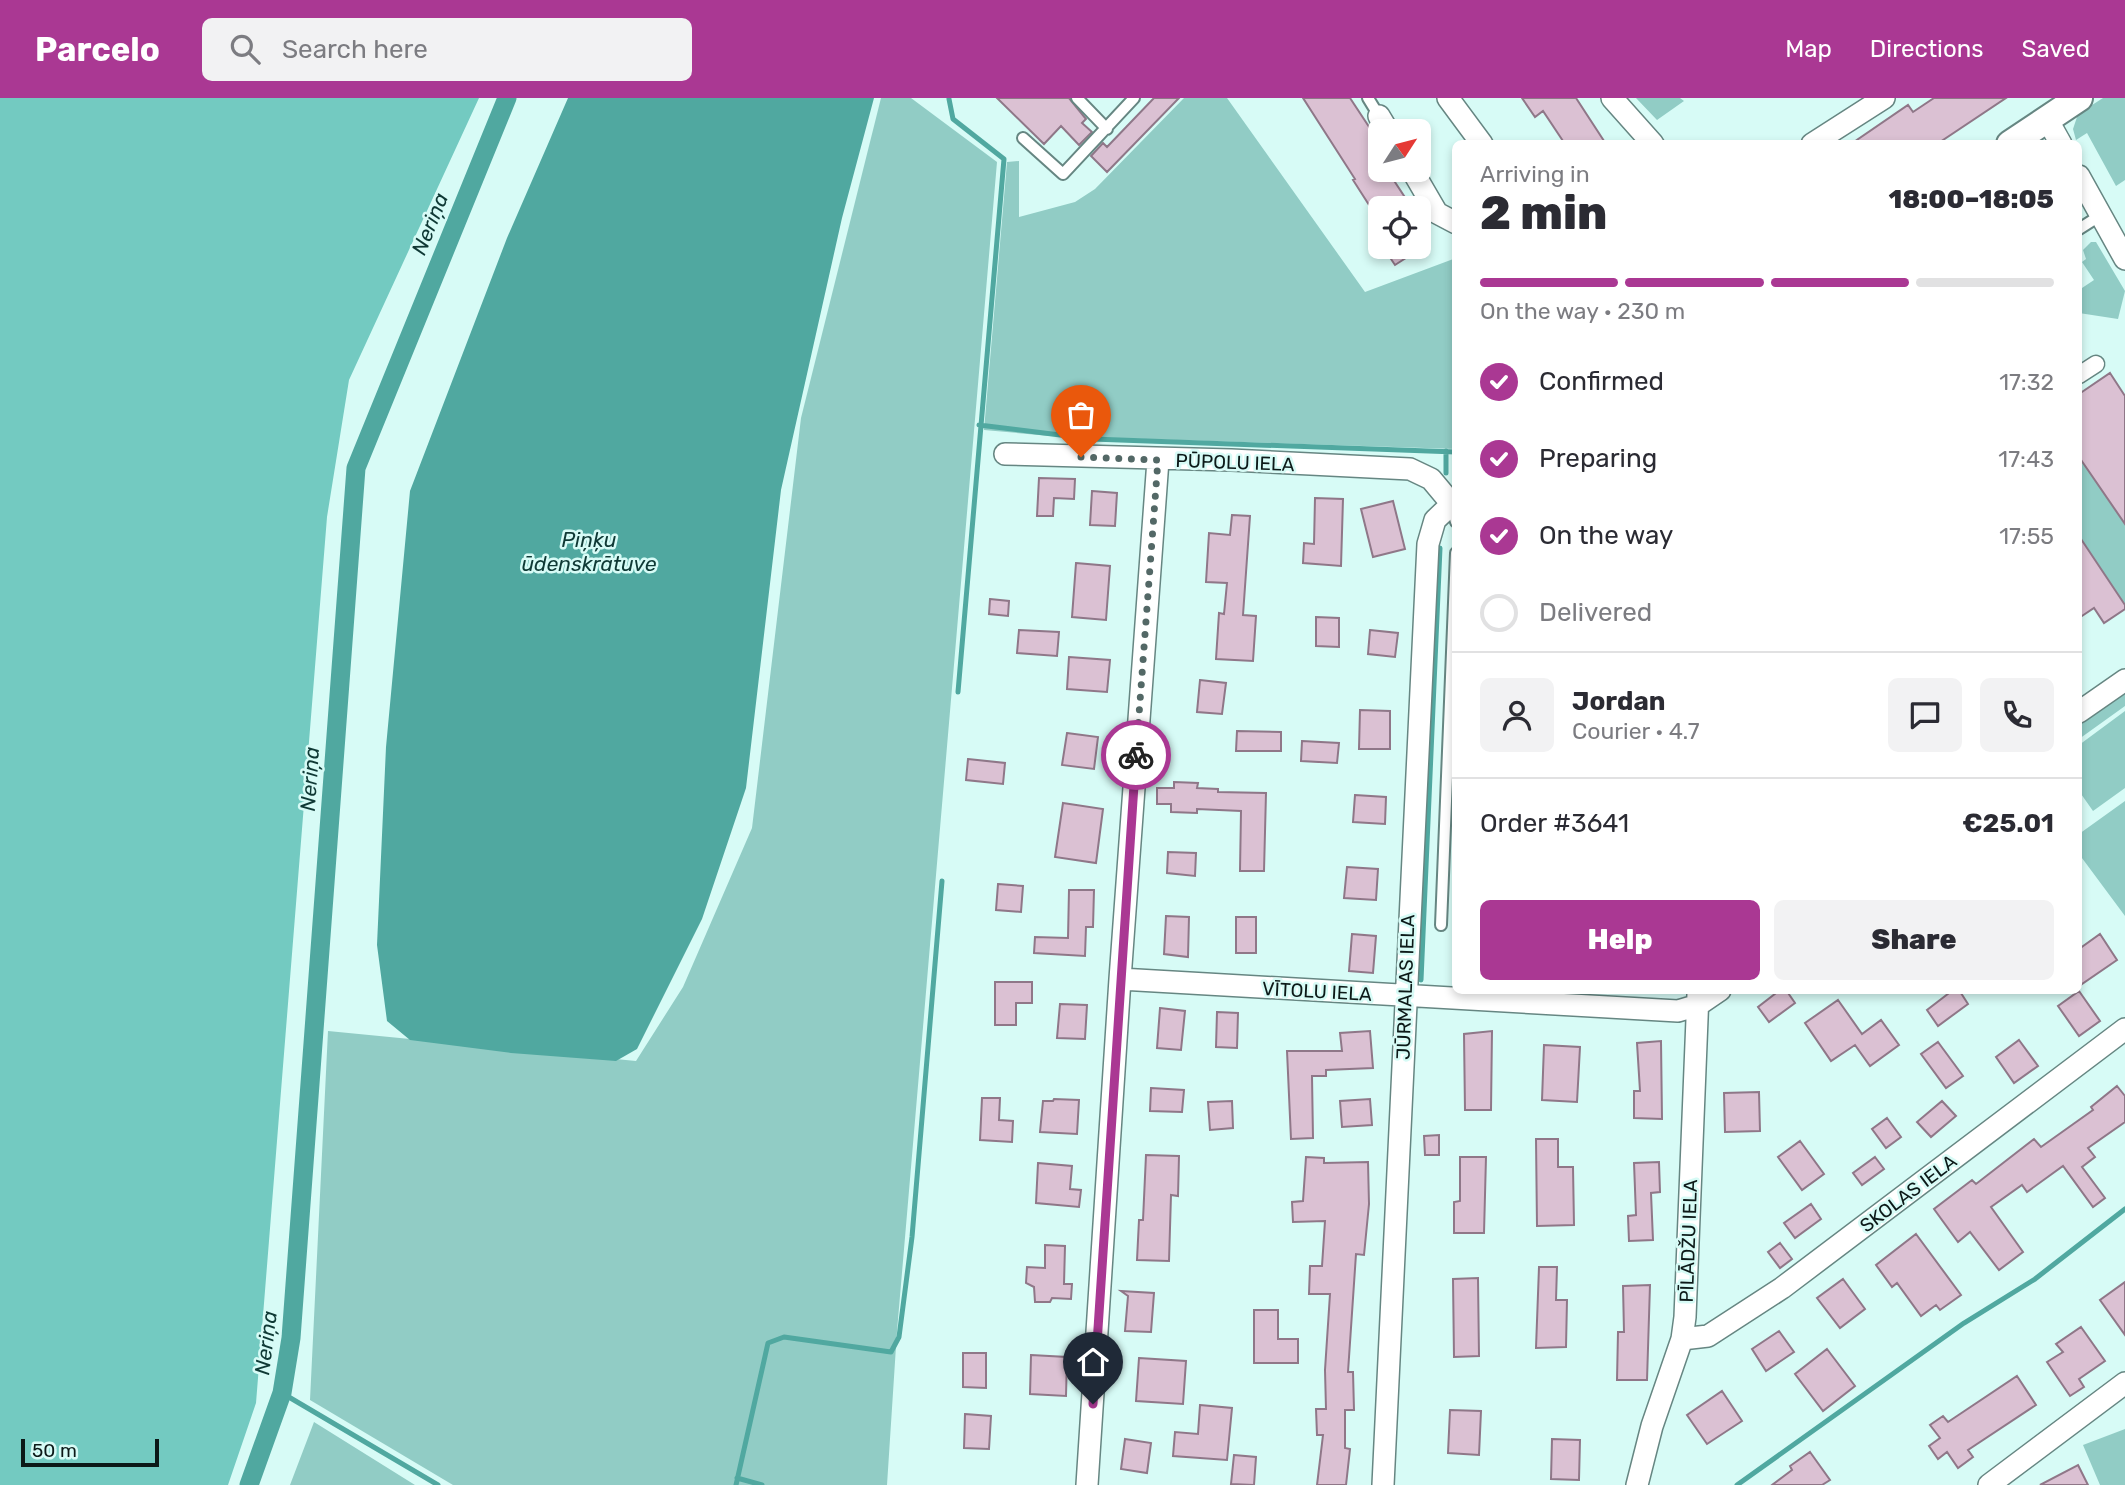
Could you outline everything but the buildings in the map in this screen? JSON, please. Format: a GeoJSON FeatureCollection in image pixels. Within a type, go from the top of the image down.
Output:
{"type":"FeatureCollection","features":[{"type":"Feature","properties":{"kind":"street"},"geometry":{"type":"LineString","coordinates":[[1448,98],[1479,140]]}},
{"type":"Feature","properties":{"kind":"street"},"geometry":{"type":"LineString","coordinates":[[1612,98],[1649,140]]}},
{"type":"Feature","properties":{"kind":"street"},"geometry":{"type":"LineString","coordinates":[[1818,140],[1884,98]]}},
{"type":"Feature","properties":{"kind":"street"},"geometry":{"type":"LineString","coordinates":[[2015,140],[2061,106]]}},
{"type":"Feature","properties":{"kind":"street"},"geometry":{"type":"LineString","coordinates":[[2061,106],[2061,140]]}},
{"type":"Feature","properties":{"kind":"street"},"geometry":{"type":"LineString","coordinates":[[2082,181],[2125,259]]}},
{"type":"Feature","properties":{"kind":"street"},"geometry":{"type":"LineString","coordinates":[[1419,182],[1437,213],[1452,221]]}},
{"type":"Feature","properties":{"kind":"street"},"geometry":{"type":"LineString","coordinates":[[2082,373],[2096,364]]}},
{"type":"Feature","properties":{"kind":"street","name":"PŪPOLU IELA"},"geometry":{"type":"LineString","coordinates":[[1005,454],[1231,460],[1410,470],[1431,479],[1452,505]]}},
{"type":"Feature","properties":{"kind":"street"},"geometry":{"type":"LineString","coordinates":[[1087,1485],[1158,460]]}},
{"type":"Feature","properties":{"kind":"street","name":"JŪRMALAS IELA"},"geometry":{"type":"LineString","coordinates":[[1383,1485],[1427,544],[1435,520],[1452,509]]}},
{"type":"Feature","properties":{"kind":"street"},"geometry":{"type":"LineString","coordinates":[[2082,710],[2125,680]]}},
{"type":"Feature","properties":{"kind":"street","name":"VĪTOLU IELA"},"geometry":{"type":"LineString","coordinates":[[1120,979],[1678,1011],[1698,998]]}},
{"type":"Feature","properties":{"kind":"street","name":"PĪLĀDŽU IELA"},"geometry":{"type":"LineString","coordinates":[[1637,1485],[1652,1426],[1682,1339],[1685,1317],[1698,998]]}},
{"type":"Feature","properties":{"kind":"street","name":"SKOLAS IELA"},"geometry":{"type":"LineString","coordinates":[[1682,1339],[1708,1336],[1782,1287],[2125,1029]]}},
{"type":"Feature","properties":{"kind":"street"},"geometry":{"type":"LineString","coordinates":[[1989,1485],[2125,1383]]}},
{"type":"Feature","properties":{"kind":"street"},"geometry":{"type":"LineString","coordinates":[[2092,1408],[2125,1404]]}},
{"type":"Feature","properties":{"kind":"lane"},"geometry":{"type":"LineString","coordinates":[[1077,98],[1107,128]]}},
{"type":"Feature","properties":{"kind":"lane"},"geometry":{"type":"LineString","coordinates":[[1023,138],[1063,174],[1134,98]]}},
{"type":"Feature","properties":{"kind":"lane"},"geometry":{"type":"LineString","coordinates":[[2082,227],[2101,215]]}},
{"type":"Feature","properties":{"kind":"lane"},"geometry":{"type":"LineString","coordinates":[[1441,925],[1452,652]]}},
{"type":"Feature","properties":{"kind":"shaded area"},"geometry":{"type":"Polygon","coordinates":[[[0,98],[479,98],[349,380],[327,517],[256,1403],[228,1485],[0,1485],[0,98]]]}},
{"type":"Feature","properties":{"kind":"shaded area"},"geometry":{"type":"Polygon","coordinates":[[[881,98],[911,98],[997,162],[897,1331],[887,1485],[453,1485],[310,1400],[328,1031],[636,1061],[683,987],[752,828],[801,418],[881,98]]]}},
{"type":"Feature","properties":{"kind":"shaded area"},"geometry":{"type":"Polygon","coordinates":[[[1184,98],[1227,98],[1365,292],[1452,259],[1452,449],[1050,436],[984,430],[1007,162],[1019,161],[1019,217],[1075,202],[1095,189],[1184,98]]]}},
{"type":"Feature","properties":{"kind":"shaded area"},"geometry":{"type":"Polygon","coordinates":[[[1636,98],[1680,98],[1684,101],[1657,120],[1636,98]]]}},
{"type":"Feature","properties":{"kind":"shaded area"},"geometry":{"type":"Polygon","coordinates":[[[2103,98],[2125,98],[2125,180],[2116,186],[2087,133],[2076,140],[2073,129],[2078,114],[2103,98]]]}},
{"type":"Feature","properties":{"kind":"shaded area"},"geometry":{"type":"Polygon","coordinates":[[[2091,242],[2096,242],[2125,291],[2118,319],[2082,313],[2082,288],[2094,280],[2082,262],[2086,259],[2083,250],[2091,242]]]}},
{"type":"Feature","properties":{"kind":"shaded area"},"geometry":{"type":"Polygon","coordinates":[[[2082,461],[2125,524],[2125,605],[2082,540],[2082,461]]]}},
{"type":"Feature","properties":{"kind":"shaded area"},"geometry":{"type":"Polygon","coordinates":[[[2125,689],[2125,706],[2082,737],[2082,719],[2125,689]]]}},
{"type":"Feature","properties":{"kind":"shaded area"},"geometry":{"type":"Polygon","coordinates":[[[2125,711],[2125,788],[2093,811],[2082,795],[2082,743],[2125,711]]]}},
{"type":"Feature","properties":{"kind":"shaded area"},"geometry":{"type":"Polygon","coordinates":[[[2125,801],[2125,916],[2082,858],[2082,832],[2125,801]]]}},
{"type":"Feature","properties":{"kind":"shaded area"},"geometry":{"type":"Polygon","coordinates":[[[314,1422],[415,1485],[290,1485],[314,1422]]]}},
{"type":"Feature","properties":{"kind":"shaded area"},"geometry":{"type":"Polygon","coordinates":[[[2125,1429],[2125,1485],[2100,1485],[2083,1445],[2125,1429]]]}},
{"type":"Feature","properties":{"kind":"water","name":"Piņķu ūdenskrātuve"},"geometry":{"type":"Polygon","coordinates":[[[568,98],[874,98],[842,218],[781,490],[746,788],[702,919],[637,1049],[616,1061],[511,1053],[410,1040],[387,1021],[377,945],[386,747],[410,491],[507,238],[568,98]]]}},
{"type":"Feature","properties":{"kind":"waterway","name":"Neriņa"},"geometry":{"type":"LineString","coordinates":[[249,1485],[282,1393],[291,1338],[356,468],[507,98]]}},
{"type":"Feature","properties":{"kind":"waterway"},"geometry":{"type":"LineString","coordinates":[[949,99],[953,119],[1004,159],[958,692]]}},
{"type":"Feature","properties":{"kind":"waterway"},"geometry":{"type":"LineString","coordinates":[[979,425],[1092,439],[1452,452]]}},
{"type":"Feature","properties":{"kind":"waterway"},"geometry":{"type":"LineString","coordinates":[[1446,451],[1446,473]]}},
{"type":"Feature","properties":{"kind":"waterway"},"geometry":{"type":"LineString","coordinates":[[1421,980],[1440,548]]}},
{"type":"Feature","properties":{"kind":"waterway"},"geometry":{"type":"LineString","coordinates":[[736,1485],[768,1343],[784,1337],[891,1352],[899,1337],[912,1237],[942,881]]}},
{"type":"Feature","properties":{"kind":"waterway"},"geometry":{"type":"LineString","coordinates":[[1737,1485],[1964,1323],[2035,1279],[2125,1209]]}},
{"type":"Feature","properties":{"kind":"waterway"},"geometry":{"type":"LineString","coordinates":[[282,1393],[438,1485]]}},
{"type":"Feature","properties":{"kind":"waterway"},"geometry":{"type":"LineString","coordinates":[[737,1478],[762,1485]]}},
{"type":"Feature","properties":{"kind":"way so far"},"geometry":{"type":"LineString","coordinates":[[1081,457],[1158,460],[1136,755]]}},
{"type":"Feature","properties":{"kind":"route"},"geometry":{"type":"LineString","coordinates":[[1093,1404],[1136,755]]}}]}
